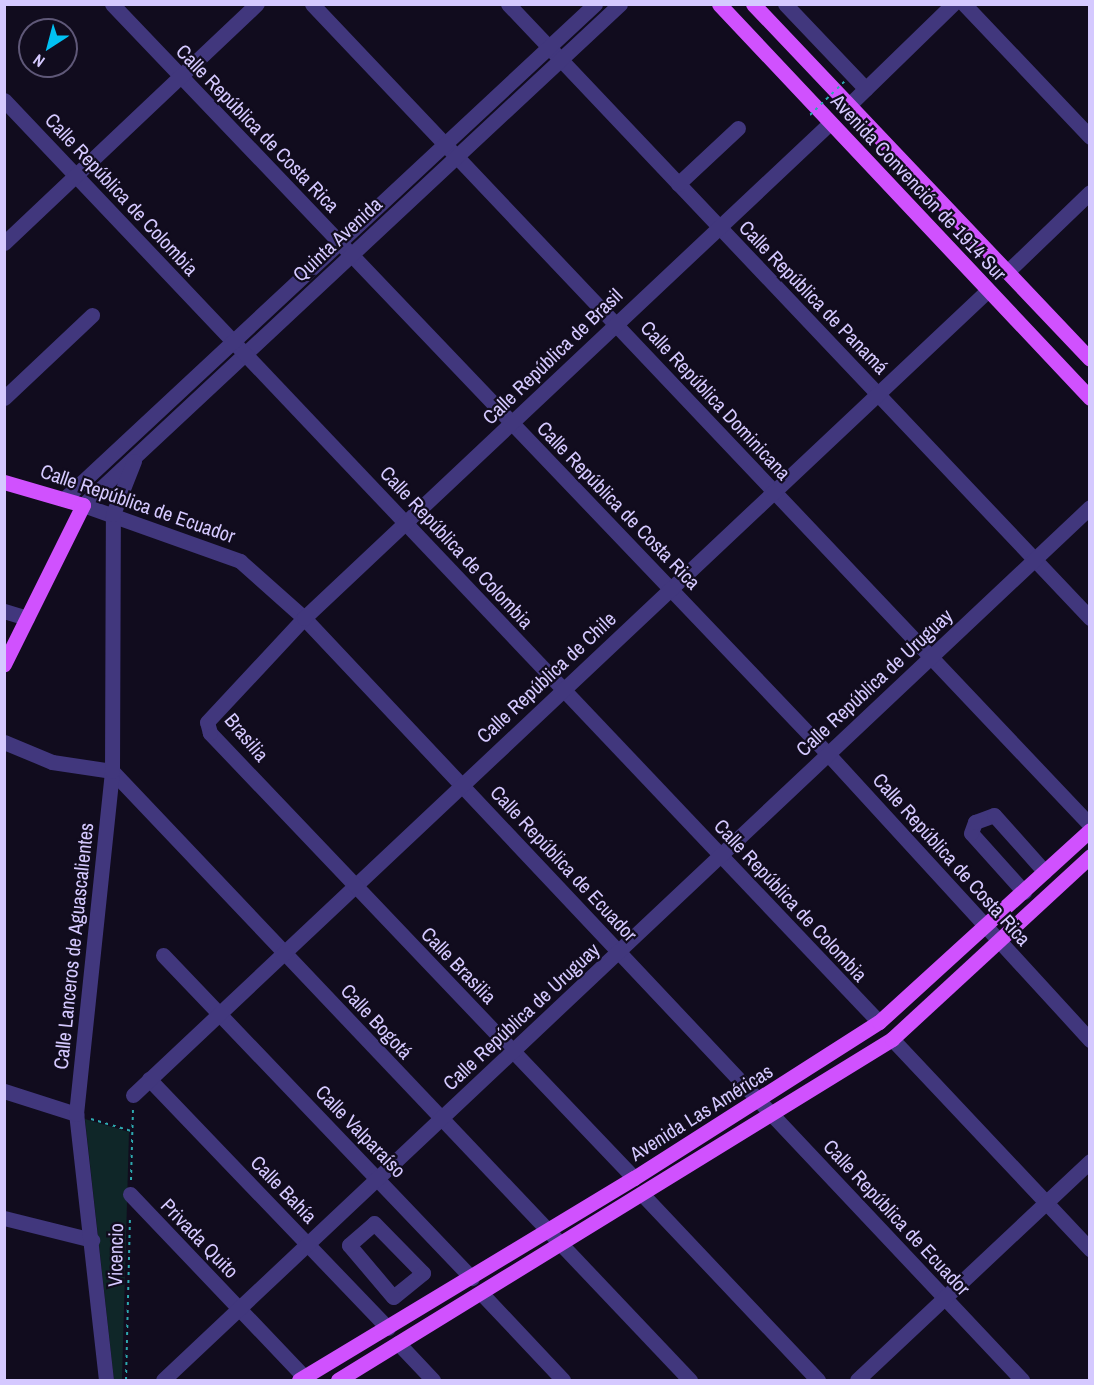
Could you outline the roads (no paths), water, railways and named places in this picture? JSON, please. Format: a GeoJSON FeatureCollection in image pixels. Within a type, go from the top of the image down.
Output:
{"type":"FeatureCollection","features":[{"type":"Feature","properties":{"kind":"main road","name":"Avenida Convención de 1914 Sur"},"geometry":{"type":"LineString","coordinates":[[719,4],[829,124],[1089,398]]}},
{"type":"Feature","properties":{"kind":"main road","name":"Avenida Convención de 1914 Sur"},"geometry":{"type":"LineString","coordinates":[[753,4],[1089,359]]}},
{"type":"Feature","properties":{"kind":"main road","name":"Calle República de Ecuador"},"geometry":{"type":"LineString","coordinates":[[4,482],[83,505]]}},
{"type":"Feature","properties":{"kind":"main road"},"geometry":{"type":"LineString","coordinates":[[4,664],[83,505]]}},
{"type":"Feature","properties":{"kind":"main road","name":"Avenida Las Américas"},"geometry":{"type":"LineString","coordinates":[[301,1379],[634,1179],[879,1022],[986,927],[1089,830]]}},
{"type":"Feature","properties":{"kind":"main road","name":"Avenida Las Américas"},"geometry":{"type":"LineString","coordinates":[[338,1380],[482,1294],[892,1039],[1089,856]]}},
{"type":"Feature","properties":{"kind":"street","name":"Calle República de Costa Rica"},"geometry":{"type":"LineString","coordinates":[[112,4],[828,754],[1089,1040]]}},
{"type":"Feature","properties":{"kind":"street"},"geometry":{"type":"LineString","coordinates":[[4,243],[78,177],[257,4]]}},
{"type":"Feature","properties":{"kind":"street","name":"Calle República Dominicana"},"geometry":{"type":"LineString","coordinates":[[312,4],[1089,825]]}},
{"type":"Feature","properties":{"kind":"street","name":"Calle República de Panamá"},"geometry":{"type":"LineString","coordinates":[[508,4],[1089,618]]}},
{"type":"Feature","properties":{"kind":"street","name":"Quinta Avenida"},"geometry":{"type":"LineString","coordinates":[[64,499],[595,4]]}},
{"type":"Feature","properties":{"kind":"street","name":"Quinta Avenida"},"geometry":{"type":"LineString","coordinates":[[83,505],[620,4]]}},
{"type":"Feature","properties":{"kind":"street"},"geometry":{"type":"LineString","coordinates":[[785,4],[866,89]]}},
{"type":"Feature","properties":{"kind":"street"},"geometry":{"type":"LineString","coordinates":[[850,105],[953,4]]}},
{"type":"Feature","properties":{"kind":"street"},"geometry":{"type":"LineString","coordinates":[[964,4],[1089,137]]}},
{"type":"Feature","properties":{"kind":"street","name":"Calle República de Colombia"},"geometry":{"type":"LineString","coordinates":[[4,100],[879,1022]]}},
{"type":"Feature","properties":{"kind":"street","name":"Calle República de Brasil"},"geometry":{"type":"LineString","coordinates":[[304,618],[829,124]]}},
{"type":"Feature","properties":{"kind":"street"},"geometry":{"type":"LineString","coordinates":[[678,184],[738,128]]}},
{"type":"Feature","properties":{"kind":"street"},"geometry":{"type":"LineString","coordinates":[[1007,272],[1089,192]]}},
{"type":"Feature","properties":{"kind":"street","name":"Calle República de Chile"},"geometry":{"type":"LineString","coordinates":[[134,1095],[354,884],[671,590],[987,291]]}},
{"type":"Feature","properties":{"kind":"street"},"geometry":{"type":"LineString","coordinates":[[4,398],[92,315]]}},
{"type":"Feature","properties":{"kind":"street"},"geometry":{"type":"LineString","coordinates":[[113,514],[135,457]]}},
{"type":"Feature","properties":{"kind":"street","name":"Calle República de Ecuador"},"geometry":{"type":"LineString","coordinates":[[83,505],[240,561],[304,618],[1022,1380]]}},
{"type":"Feature","properties":{"kind":"street","name":"Calle República de Uruguay"},"geometry":{"type":"LineString","coordinates":[[166,1380],[1089,507]]}},
{"type":"Feature","properties":{"kind":"street","name":"Calle Lanceros de Aguascalientes"},"geometry":{"type":"LineString","coordinates":[[106,1380],[76,1114],[112,771],[113,514]]}},
{"type":"Feature","properties":{"kind":"street"},"geometry":{"type":"LineString","coordinates":[[4,611],[27,618]]}},
{"type":"Feature","properties":{"kind":"street","name":"Brasilia"},"geometry":{"type":"LineString","coordinates":[[304,618],[207,722],[210,733],[354,884]]}},
{"type":"Feature","properties":{"kind":"street"},"geometry":{"type":"LineString","coordinates":[[4,742],[52,762],[112,771]]}},
{"type":"Feature","properties":{"kind":"street","name":"Calle Bogotá"},"geometry":{"type":"LineString","coordinates":[[112,771],[690,1380]]}},
{"type":"Feature","properties":{"kind":"street"},"geometry":{"type":"LineString","coordinates":[[1024,892],[971,833],[975,822],[994,815],[1045,872]]}},
{"type":"Feature","properties":{"kind":"street","name":"Calle Brasilia"},"geometry":{"type":"LineString","coordinates":[[354,884],[634,1179]]}},
{"type":"Feature","properties":{"kind":"street","name":"Calle Valparaíso"},"geometry":{"type":"LineString","coordinates":[[163,955],[472,1278]]}},
{"type":"Feature","properties":{"kind":"street"},"geometry":{"type":"LineString","coordinates":[[892,1039],[1089,1249]]}},
{"type":"Feature","properties":{"kind":"street","name":"Calle Bahía"},"geometry":{"type":"LineString","coordinates":[[149,1079],[388,1328]]}},
{"type":"Feature","properties":{"kind":"street"},"geometry":{"type":"LineString","coordinates":[[4,1091],[76,1114]]}},
{"type":"Feature","properties":{"kind":"street"},"geometry":{"type":"LineString","coordinates":[[857,1380],[1089,1161]]}},
{"type":"Feature","properties":{"kind":"street","name":"Privada Quito"},"geometry":{"type":"LineString","coordinates":[[130,1194],[240,1310],[301,1379]]}},
{"type":"Feature","properties":{"kind":"street"},"geometry":{"type":"LineString","coordinates":[[642,1194],[818,1380]]}},
{"type":"Feature","properties":{"kind":"street"},"geometry":{"type":"LineString","coordinates":[[4,1218],[92,1240]]}},
{"type":"Feature","properties":{"kind":"street"},"geometry":{"type":"LineString","coordinates":[[374,1223],[423,1273],[409,1285],[393,1297],[349,1245],[374,1223]]}},
{"type":"Feature","properties":{"kind":"street"},"geometry":{"type":"LineString","coordinates":[[409,1285],[426,1306]]}},
{"type":"Feature","properties":{"kind":"street"},"geometry":{"type":"LineString","coordinates":[[482,1294],[554,1378]]}},
{"type":"Feature","properties":{"kind":"street"},"geometry":{"type":"LineString","coordinates":[[399,1343],[433,1380]]}}]}
